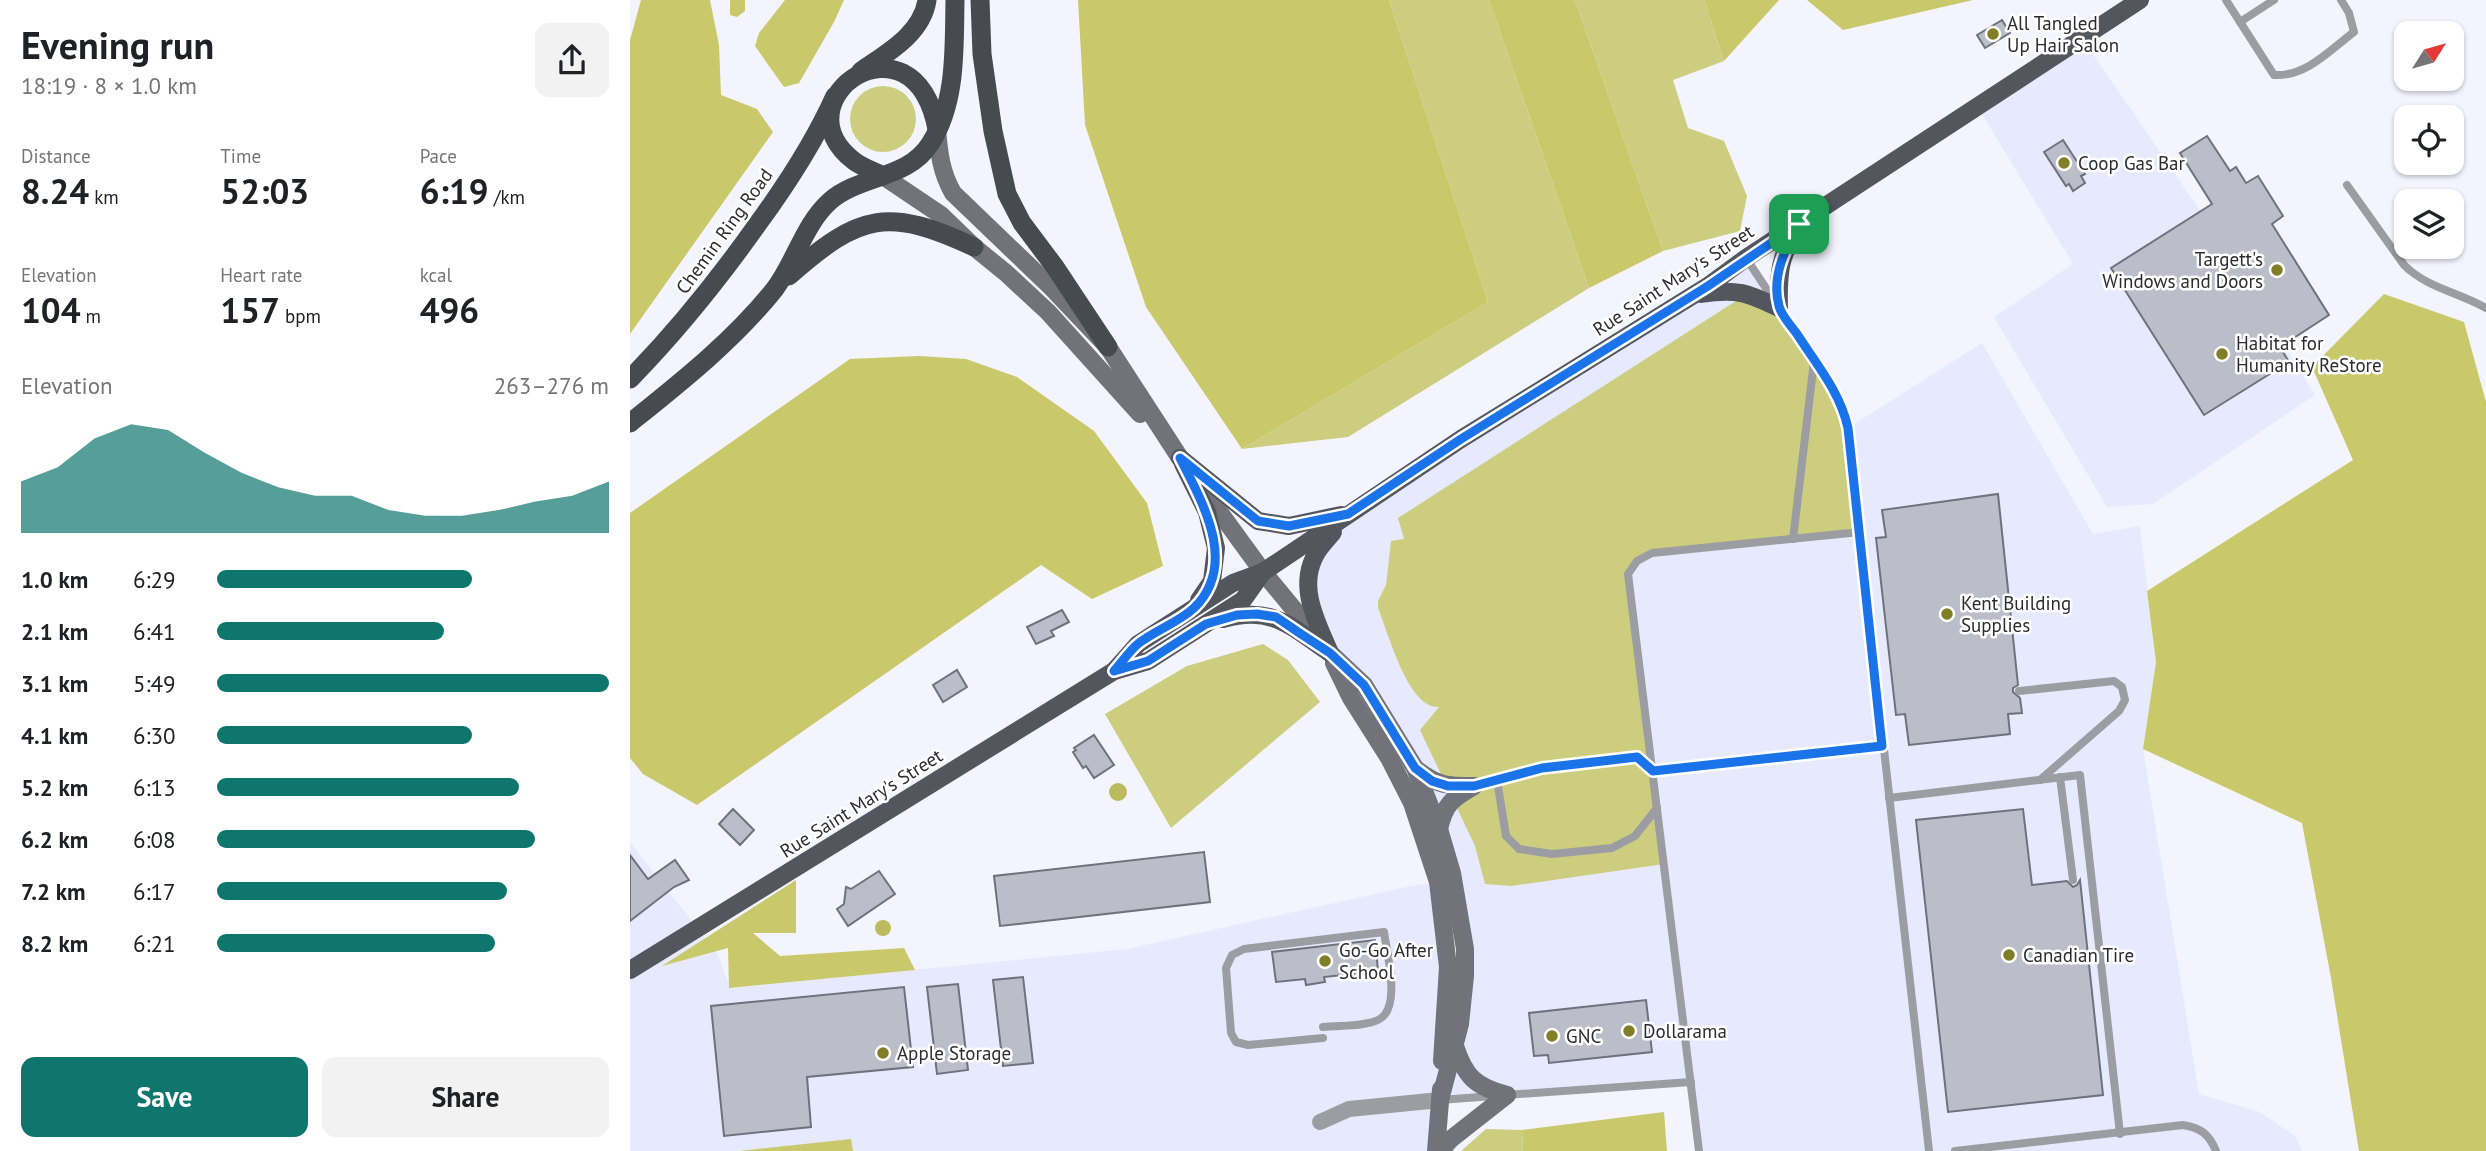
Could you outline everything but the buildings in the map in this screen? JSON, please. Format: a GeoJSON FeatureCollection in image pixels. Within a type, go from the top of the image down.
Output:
{"type":"FeatureCollection","features":[{"type":"Feature","properties":{"kind":"highway"},"geometry":{"type":"LineString","coordinates":[[883,176],[855,162],[838,143],[831,126],[831,111],[835,96],[845,83],[903,41],[916,27],[927,0]]}},
{"type":"Feature","properties":{"kind":"highway"},"geometry":{"type":"LineString","coordinates":[[775,288],[828,203],[852,186],[910,164],[931,144],[950,96],[955,0]]}},
{"type":"Feature","properties":{"kind":"highway"},"geometry":{"type":"LineString","coordinates":[[980,0],[982,54],[993,131],[1007,194],[1022,223],[1055,267],[1108,348]]}},
{"type":"Feature","properties":{"kind":"highway"},"geometry":{"type":"LineString","coordinates":[[858,74],[882,69],[905,75],[920,87],[929,100],[937,129]]}},
{"type":"Feature","properties":{"kind":"highway","name":"Chemin Ring Road"},"geometry":{"type":"LineString","coordinates":[[630,379],[671,337],[738,253],[794,173],[835,96]]}},
{"type":"Feature","properties":{"kind":"highway"},"geometry":{"type":"LineString","coordinates":[[630,423],[726,342],[775,288],[822,246],[848,231],[881,221],[912,223],[942,232],[974,247]]}},
{"type":"Feature","properties":{"kind":"main road","name":"Rue Saint Mary's Street"},"geometry":{"type":"LineString","coordinates":[[1114,671],[1138,644],[1233,583],[1263,572],[1461,439],[1708,286],[1746,258],[2140,0]]}},
{"type":"Feature","properties":{"kind":"main road"},"geometry":{"type":"LineString","coordinates":[[937,129],[939,158],[944,177],[953,193],[1030,266],[1108,348],[1180,458],[1263,572],[1330,653],[1364,685],[1415,768],[1452,873],[1465,949],[1462,1013],[1440,1100]]}},
{"type":"Feature","properties":{"kind":"main road"},"geometry":{"type":"LineString","coordinates":[[883,176],[941,215],[1048,312],[1180,458],[1258,521],[1289,526],[1348,514]]}},
{"type":"Feature","properties":{"kind":"main road"},"geometry":{"type":"LineString","coordinates":[[1687,297],[1724,290],[1748,294],[1779,307],[1778,276],[1784,252],[1799,224]]}},
{"type":"Feature","properties":{"kind":"main road"},"geometry":{"type":"LineString","coordinates":[[1180,458],[1207,512],[1216,548],[1212,581],[1194,608]]}},
{"type":"Feature","properties":{"kind":"main road"},"geometry":{"type":"LineString","coordinates":[[1348,514],[1315,554],[1306,579],[1312,610],[1351,698],[1390,758],[1412,803],[1438,882],[1448,967],[1438,1151]]}},
{"type":"Feature","properties":{"kind":"main road","name":"Rue Saint Mary's Street"},"geometry":{"type":"LineString","coordinates":[[630,970],[1114,671],[1148,661],[1243,600],[1263,572]]}},
{"type":"Feature","properties":{"kind":"main road"},"geometry":{"type":"LineString","coordinates":[[1206,624],[1237,615],[1276,617],[1330,653]]}},
{"type":"Feature","properties":{"kind":"main road"},"geometry":{"type":"LineString","coordinates":[[1415,768],[1432,781],[1448,786],[1474,786]]}},
{"type":"Feature","properties":{"kind":"main road"},"geometry":{"type":"LineString","coordinates":[[1439,830],[1443,811],[1452,800],[1474,786]]}},
{"type":"Feature","properties":{"kind":"main road"},"geometry":{"type":"LineString","coordinates":[[1455,1046],[1459,1059],[1472,1079],[1486,1090],[1507,1095]]}},
{"type":"Feature","properties":{"kind":"main road"},"geometry":{"type":"LineString","coordinates":[[1438,1151],[1507,1095]]}},
{"type":"Feature","properties":{"kind":"street"},"geometry":{"type":"LineString","coordinates":[[1320,1122],[1349,1109],[1440,1100]]}},
{"type":"Feature","properties":{"kind":"lane"},"geometry":{"type":"LineString","coordinates":[[2226,0],[2274,75],[2289,76],[2309,66],[2354,32],[2349,13],[2341,0]]}},
{"type":"Feature","properties":{"kind":"lane"},"geometry":{"type":"LineString","coordinates":[[2240,22],[2274,0]]}},
{"type":"Feature","properties":{"kind":"lane"},"geometry":{"type":"LineString","coordinates":[[2347,185],[2414,275],[2426,283],[2486,308]]}},
{"type":"Feature","properties":{"kind":"lane"},"geometry":{"type":"LineString","coordinates":[[1746,258],[1843,406],[1848,428],[1929,1151]]}},
{"type":"Feature","properties":{"kind":"lane"},"geometry":{"type":"LineString","coordinates":[[1793,538],[1814,360]]}},
{"type":"Feature","properties":{"kind":"lane"},"geometry":{"type":"LineString","coordinates":[[1699,1151],[1628,574],[1637,561],[1652,553],[1860,532]]}},
{"type":"Feature","properties":{"kind":"lane"},"geometry":{"type":"LineString","coordinates":[[2019,691],[2114,681],[2122,687],[2125,700],[2119,710],[2040,780]]}},
{"type":"Feature","properties":{"kind":"lane"},"geometry":{"type":"LineString","coordinates":[[1474,786],[1542,768],[1637,757],[1653,771],[1882,746]]}},
{"type":"Feature","properties":{"kind":"lane"},"geometry":{"type":"LineString","coordinates":[[1889,799],[2080,775],[2120,1134]]}},
{"type":"Feature","properties":{"kind":"lane"},"geometry":{"type":"LineString","coordinates":[[2060,777],[2073,880]]}},
{"type":"Feature","properties":{"kind":"lane"},"geometry":{"type":"LineString","coordinates":[[1497,780],[1506,836],[1519,849],[1552,854],[1612,848],[1635,836],[1657,808]]}},
{"type":"Feature","properties":{"kind":"lane"},"geometry":{"type":"LineString","coordinates":[[1323,1027],[1375,1021],[1388,1011],[1392,1000],[1384,932],[1244,949],[1228,961],[1226,968],[1231,1033],[1237,1042],[1248,1045],[1323,1038]]}},
{"type":"Feature","properties":{"kind":"lane"},"geometry":{"type":"LineString","coordinates":[[1440,1100],[1691,1082]]}},
{"type":"Feature","properties":{"kind":"lane"},"geometry":{"type":"LineString","coordinates":[[1955,1151],[2183,1125],[2197,1128],[2209,1136],[2216,1151]]}},
{"type":"Feature","properties":{"kind":"shaded area"},"geometry":{"type":"Polygon","coordinates":[[[641,0],[710,0],[719,45],[721,95],[757,109],[773,132],[630,334],[630,40],[641,0]]]}},
{"type":"Feature","properties":{"kind":"shaded area"},"geometry":{"type":"Polygon","coordinates":[[[730,0],[745,0],[745,11],[737,17],[730,15],[730,0]]]}},
{"type":"Feature","properties":{"kind":"shaded area"},"geometry":{"type":"Polygon","coordinates":[[[785,0],[844,0],[799,83],[784,87],[755,46],[759,33],[785,0]]]}},
{"type":"Feature","properties":{"kind":"shaded area"},"geometry":{"type":"Polygon","coordinates":[[[1078,0],[1389,0],[1488,302],[1242,449],[1146,307],[1085,125],[1078,0]]]}},
{"type":"Feature","properties":{"kind":"shaded area"},"geometry":{"type":"Polygon","coordinates":[[[1389,0],[1489,0],[1589,288],[1348,437],[1242,449],[1488,302],[1389,0]]]}},
{"type":"Feature","properties":{"kind":"shaded area"},"geometry":{"type":"Polygon","coordinates":[[[1489,0],[1575,0],[1663,251],[1589,288],[1489,0]]]}},
{"type":"Feature","properties":{"kind":"shaded area"},"geometry":{"type":"Polygon","coordinates":[[[1575,0],[1704,0],[1724,61],[1673,80],[1688,128],[1724,141],[1747,196],[1740,231],[1663,251],[1575,0]]]}},
{"type":"Feature","properties":{"kind":"shaded area"},"geometry":{"type":"Polygon","coordinates":[[[1704,0],[1779,0],[1724,61],[1704,0]]]}},
{"type":"Feature","properties":{"kind":"shaded area"},"geometry":{"type":"Polygon","coordinates":[[[1807,0],[1973,0],[1843,30],[1807,0]]]}},
{"type":"Feature","properties":{"kind":"shaded area"},"geometry":{"type":"Polygon","coordinates":[[[2082,38],[2203,215],[2315,395],[2153,504],[2107,507],[1994,317],[2073,264],[1977,106],[2082,38]]]}},
{"type":"Feature","properties":{"kind":"shaded area"},"geometry":{"type":"Polygon","coordinates":[[[876,86],[890,86],[902,91],[911,100],[916,119],[914,132],[907,143],[890,152],[876,152],[864,147],[855,138],[850,126],[850,112],[855,100],[864,91],[876,86]]]}},
{"type":"Feature","properties":{"kind":"shaded area"},"geometry":{"type":"Polygon","coordinates":[[[1746,258],[1848,428],[1982,343],[2093,534],[2140,526],[2156,662],[2143,749],[2199,1094],[2260,1112],[2295,1136],[2302,1151],[1699,1151],[1691,1083],[1440,1100],[1436,1151],[630,1151],[630,842],[718,955],[730,988],[1127,949],[1438,882],[1444,924],[1440,1095],[1465,949],[1415,768],[1330,653],[1306,579],[1348,514],[1746,258]]]}},
{"type":"Feature","properties":{"kind":"shaded area"},"geometry":{"type":"Polygon","coordinates":[[[2384,294],[2464,322],[2486,402],[2486,1151],[2359,1151],[2302,823],[2143,749],[2156,662],[2147,591],[2353,460],[2312,367],[2384,294]]]}},
{"type":"Feature","properties":{"kind":"shaded area"},"geometry":{"type":"Polygon","coordinates":[[[1739,299],[1779,308],[1843,406],[1860,532],[1652,553],[1637,561],[1628,574],[1664,864],[1511,886],[1485,884],[1475,846],[1420,730],[1439,707],[1428,704],[1418,696],[1409,683],[1378,608],[1378,601],[1386,585],[1391,541],[1404,539],[1398,518],[1739,299]]]}},
{"type":"Feature","properties":{"kind":"shaded area"},"geometry":{"type":"Polygon","coordinates":[[[919,356],[966,359],[1017,377],[1094,431],[1147,503],[1163,566],[1092,599],[1041,565],[697,805],[643,774],[630,758],[630,513],[850,359],[919,356]]]}},
{"type":"Feature","properties":{"kind":"shaded area"},"geometry":{"type":"Polygon","coordinates":[[[1263,644],[1288,660],[1320,702],[1171,828],[1105,714],[1187,666],[1263,644]]]}},
{"type":"Feature","properties":{"kind":"shaded area"},"geometry":{"type":"Polygon","coordinates":[[[1114,783],[1122,783],[1127,792],[1125,799],[1114,801],[1109,796],[1109,788],[1114,783]]]}},
{"type":"Feature","properties":{"kind":"shaded area"},"geometry":{"type":"Polygon","coordinates":[[[796,880],[796,933],[753,933],[780,956],[904,948],[915,970],[729,988],[728,948],[662,966],[796,880]]]}},
{"type":"Feature","properties":{"kind":"shaded area"},"geometry":{"type":"Polygon","coordinates":[[[880,920],[886,920],[891,928],[889,934],[880,936],[875,931],[875,925],[880,920]]]}},
{"type":"Feature","properties":{"kind":"shaded area"},"geometry":{"type":"Polygon","coordinates":[[[1664,1112],[1667,1151],[1523,1151],[1522,1130],[1664,1112]]]}},
{"type":"Feature","properties":{"kind":"shaded area"},"geometry":{"type":"Polygon","coordinates":[[[1486,1129],[1522,1130],[1523,1151],[1461,1151],[1486,1129]]]}},
{"type":"Feature","properties":{"kind":"shaded area"},"geometry":{"type":"Polygon","coordinates":[[[851,1139],[853,1151],[739,1151],[851,1139]]]}},
{"type":"Feature","properties":{"kind":"place","name":"All Tangled Up Hair Salon"},"geometry":{"type":"Point","coordinates":[1993,34]}},
{"type":"Feature","properties":{"kind":"place","name":"Coop Gas Bar"},"geometry":{"type":"Point","coordinates":[2064,163]}},
{"type":"Feature","properties":{"kind":"place","name":"Targett's Windows and Doors"},"geometry":{"type":"Point","coordinates":[2277,270]}},
{"type":"Feature","properties":{"kind":"place","name":"Habitat for Humanity ReStore"},"geometry":{"type":"Point","coordinates":[2222,354]}},
{"type":"Feature","properties":{"kind":"place","name":"Kent Building Supplies"},"geometry":{"type":"Point","coordinates":[1947,614]}},
{"type":"Feature","properties":{"kind":"place","name":"Canadian Tire"},"geometry":{"type":"Point","coordinates":[2009,955]}},
{"type":"Feature","properties":{"kind":"place","name":"Go-Go After School"},"geometry":{"type":"Point","coordinates":[1325,961]}},
{"type":"Feature","properties":{"kind":"place","name":"Dollarama"},"geometry":{"type":"Point","coordinates":[1629,1031]}},
{"type":"Feature","properties":{"kind":"place","name":"GNC"},"geometry":{"type":"Point","coordinates":[1552,1036]}},
{"type":"Feature","properties":{"kind":"place","name":"Apple Storage"},"geometry":{"type":"Point","coordinates":[883,1053]}},
{"type":"Feature","properties":{"kind":"route"},"geometry":{"type":"LineString","coordinates":[[1799,224],[1784,252],[1778,276],[1779,307],[1843,406],[1857,499],[1882,746],[1653,771],[1637,757],[1542,768],[1474,786],[1448,786],[1432,781],[1415,768],[1364,685],[1330,653],[1276,617],[1237,615],[1206,624],[1148,661],[1114,671],[1138,644],[1194,608],[1212,581],[1216,548],[1207,512],[1180,458],[1258,521],[1289,526],[1348,514],[1461,439],[1708,286],[1799,224]]}}]}
